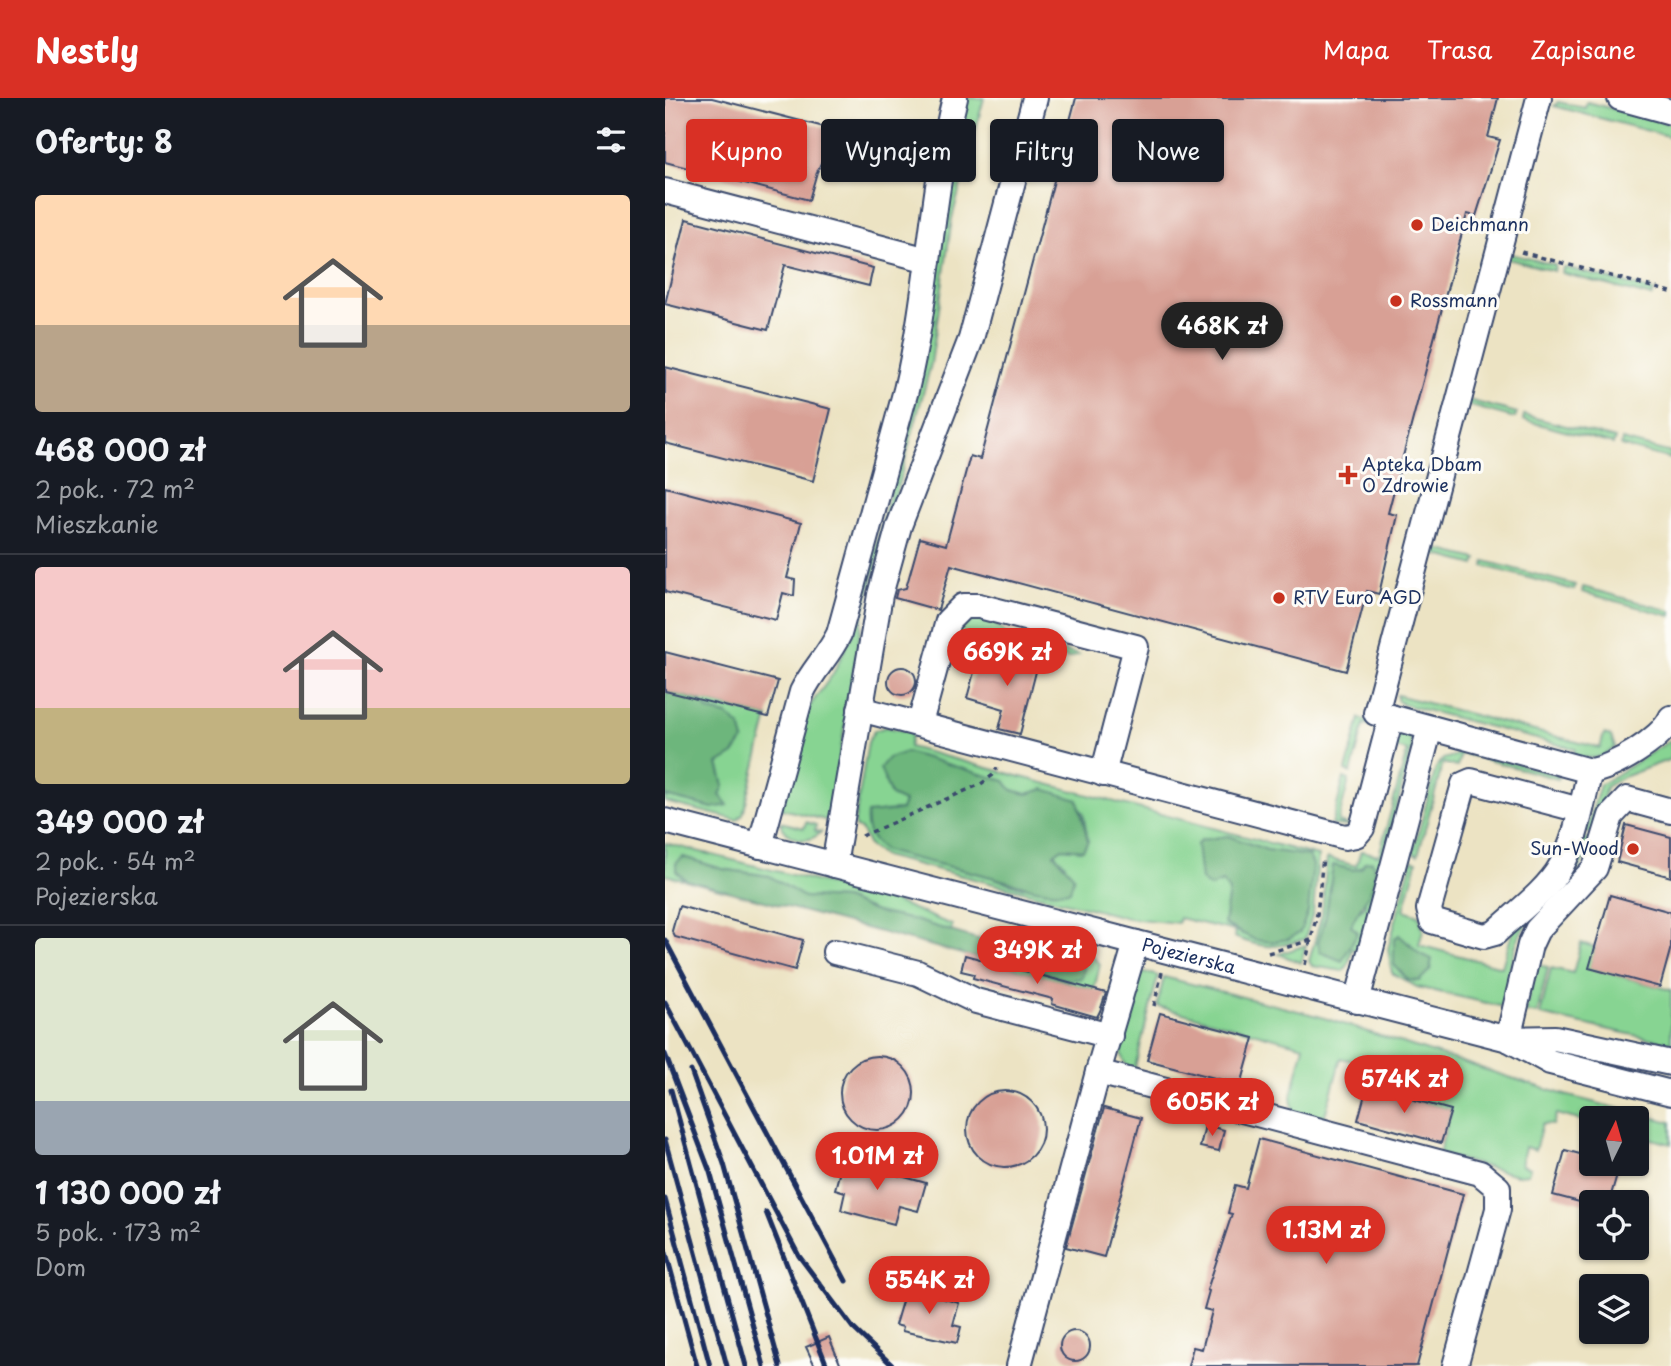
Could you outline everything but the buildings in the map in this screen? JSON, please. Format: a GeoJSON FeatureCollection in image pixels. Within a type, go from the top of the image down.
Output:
{"type":"FeatureCollection","features":[{"type":"Feature","properties":{"kind":"street"},"geometry":{"type":"LineString","coordinates":[[759,846],[802,692],[811,672],[832,648],[839,634],[914,354],[939,166],[955,98]]}},
{"type":"Feature","properties":{"kind":"street"},"geometry":{"type":"LineString","coordinates":[[834,865],[874,622],[899,526],[971,339],[1035,98]]}},
{"type":"Feature","properties":{"kind":"street"},"geometry":{"type":"LineString","coordinates":[[860,709],[1339,836],[1351,836],[1362,828],[1383,715],[1499,246],[1539,98]]}},
{"type":"Feature","properties":{"kind":"street"},"geometry":{"type":"LineString","coordinates":[[1632,99],[1671,111]]}},
{"type":"Feature","properties":{"kind":"street"},"geometry":{"type":"LineString","coordinates":[[665,191],[928,260]]}},
{"type":"Feature","properties":{"kind":"street"},"geometry":{"type":"LineString","coordinates":[[920,723],[948,621],[963,607],[979,606],[1136,647],[1103,774]]}},
{"type":"Feature","properties":{"kind":"street"},"geometry":{"type":"LineString","coordinates":[[1383,715],[1590,771],[1606,768],[1656,738],[1671,718]]}},
{"type":"Feature","properties":{"kind":"street"},"geometry":{"type":"LineString","coordinates":[[1357,1001],[1430,728]]}},
{"type":"Feature","properties":{"kind":"street"},"geometry":{"type":"LineString","coordinates":[[1580,810],[1471,781],[1464,784],[1429,909],[1432,920],[1484,936],[1495,933],[1559,869],[1580,810],[1590,771]]}},
{"type":"Feature","properties":{"kind":"street"},"geometry":{"type":"LineString","coordinates":[[1508,1039],[1529,945],[1537,930],[1595,868],[1611,816],[1617,807],[1627,799],[1671,811]]}},
{"type":"Feature","properties":{"kind":"street","name":"Pojezierska"},"geometry":{"type":"LineString","coordinates":[[665,821],[1508,1039],[1550,1062],[1671,1093]]}},
{"type":"Feature","properties":{"kind":"street"},"geometry":{"type":"LineString","coordinates":[[1019,1366],[1098,1072],[1136,943]]}},
{"type":"Feature","properties":{"kind":"street"},"geometry":{"type":"LineString","coordinates":[[835,952],[919,973],[977,1001],[1110,1036]]}},
{"type":"Feature","properties":{"kind":"street","name":"Pojezierska"},"geometry":{"type":"LineString","coordinates":[[1508,1039],[1555,1038],[1671,1063]]}},
{"type":"Feature","properties":{"kind":"street"},"geometry":{"type":"LineString","coordinates":[[1098,1072],[1480,1173],[1498,1188],[1498,1209],[1455,1366]]}},
{"type":"Feature","properties":{"kind":"path"},"geometry":{"type":"LineString","coordinates":[[1499,246],[1671,292]]}},
{"type":"Feature","properties":{"kind":"path"},"geometry":{"type":"LineString","coordinates":[[860,836],[981,784],[993,775],[1007,748]]}},
{"type":"Feature","properties":{"kind":"path"},"geometry":{"type":"LineString","coordinates":[[1304,971],[1317,914],[1323,857]]}},
{"type":"Feature","properties":{"kind":"path"},"geometry":{"type":"LineString","coordinates":[[1266,954],[1311,940]]}},
{"type":"Feature","properties":{"kind":"path"},"geometry":{"type":"LineString","coordinates":[[1154,1006],[1163,972]]}},
{"type":"Feature","properties":{"kind":"green space"},"geometry":{"type":"Polygon","coordinates":[[[964,98],[984,98],[976,128],[976,119],[959,119],[964,98]]]}},
{"type":"Feature","properties":{"kind":"green space"},"geometry":{"type":"Polygon","coordinates":[[[1558,102],[1585,108],[1587,102],[1671,124],[1671,137],[1554,106],[1558,102]]]}},
{"type":"Feature","properties":{"kind":"green space"},"geometry":{"type":"Polygon","coordinates":[[[947,182],[962,182],[952,218],[931,364],[863,615],[829,821],[778,808],[806,711],[833,674],[853,632],[923,367],[947,182]]]}},
{"type":"Feature","properties":{"kind":"green space"},"geometry":{"type":"Polygon","coordinates":[[[1507,253],[1555,265],[1554,271],[1505,258],[1507,253]]]}},
{"type":"Feature","properties":{"kind":"green space"},"geometry":{"type":"Polygon","coordinates":[[[1563,267],[1654,291],[1652,297],[1562,273],[1563,267]]]}},
{"type":"Feature","properties":{"kind":"green space"},"geometry":{"type":"Polygon","coordinates":[[[1468,400],[1517,413],[1515,418],[1467,405],[1468,400]]]}},
{"type":"Feature","properties":{"kind":"green space"},"geometry":{"type":"Polygon","coordinates":[[[1524,415],[1615,439],[1613,444],[1523,420],[1524,415]]]}},
{"type":"Feature","properties":{"kind":"green space"},"geometry":{"type":"Polygon","coordinates":[[[1622,440],[1671,453],[1671,459],[1621,446],[1622,440]]]}},
{"type":"Feature","properties":{"kind":"green space"},"geometry":{"type":"Polygon","coordinates":[[[1429,547],[1477,559],[1475,565],[1427,552],[1429,547]]]}},
{"type":"Feature","properties":{"kind":"green space"},"geometry":{"type":"Polygon","coordinates":[[[1485,561],[1575,585],[1574,590],[1484,566],[1485,561]]]}},
{"type":"Feature","properties":{"kind":"green space"},"geometry":{"type":"Polygon","coordinates":[[[1583,587],[1671,611],[1671,616],[1582,592],[1583,587]]]}},
{"type":"Feature","properties":{"kind":"green space"},"geometry":{"type":"Polygon","coordinates":[[[973,617],[994,622],[1006,634],[1078,655],[1069,658],[999,639],[994,654],[958,644],[957,631],[965,621],[973,617]]]}},
{"type":"Feature","properties":{"kind":"green space"},"geometry":{"type":"Polygon","coordinates":[[[665,691],[697,699],[709,711],[727,715],[740,726],[744,740],[734,754],[718,764],[724,786],[720,795],[728,805],[713,808],[665,796],[665,691]]]}},
{"type":"Feature","properties":{"kind":"green space"},"geometry":{"type":"Polygon","coordinates":[[[1397,695],[1600,748],[1604,734],[1611,736],[1615,747],[1596,758],[1574,756],[1575,749],[1402,704],[1397,700],[1397,695]]]}},
{"type":"Feature","properties":{"kind":"green space"},"geometry":{"type":"Polygon","coordinates":[[[697,699],[768,717],[743,814],[737,820],[665,802],[665,796],[713,808],[724,786],[718,763],[734,754],[727,715],[710,711],[697,699]]]}},
{"type":"Feature","properties":{"kind":"green space"},"geometry":{"type":"Polygon","coordinates":[[[1360,718],[1379,727],[1364,724],[1351,773],[1346,771],[1360,718]]]}},
{"type":"Feature","properties":{"kind":"green space"},"geometry":{"type":"Polygon","coordinates":[[[885,727],[912,732],[909,747],[1318,856],[1313,912],[1305,939],[1285,945],[1262,946],[1234,937],[1235,931],[1179,918],[1178,923],[1128,918],[884,856],[869,846],[861,829],[855,828],[868,742],[874,731],[885,727]],[[880,768],[891,796],[904,802],[901,810],[883,811],[885,851],[991,877],[1023,888],[1065,864],[1054,854],[1062,848],[1083,850],[1088,841],[1083,812],[1044,789],[1027,794],[1012,790],[1005,781],[981,775],[880,768]],[[1228,836],[1201,840],[1229,891],[1224,924],[1242,934],[1289,939],[1309,856],[1267,850],[1228,836]]]}},
{"type":"Feature","properties":{"kind":"green space"},"geometry":{"type":"Polygon","coordinates":[[[1399,731],[1410,736],[1412,748],[1359,950],[1352,949],[1348,965],[1343,971],[1312,966],[1309,961],[1322,915],[1327,858],[1356,866],[1361,851],[1379,855],[1407,751],[1393,747],[1399,731]],[[1333,865],[1326,916],[1318,942],[1351,926],[1356,913],[1365,906],[1361,868],[1353,870],[1333,865]]]}},
{"type":"Feature","properties":{"kind":"green space"},"geometry":{"type":"Polygon","coordinates":[[[1671,740],[1671,759],[1623,777],[1606,787],[1594,834],[1586,832],[1600,785],[1671,740]]]}},
{"type":"Feature","properties":{"kind":"green space"},"geometry":{"type":"Polygon","coordinates":[[[1459,748],[1559,775],[1558,779],[1461,753],[1457,767],[1443,763],[1418,855],[1413,853],[1436,768],[1443,759],[1457,755],[1459,748]]]}},
{"type":"Feature","properties":{"kind":"green space"},"geometry":{"type":"Polygon","coordinates":[[[906,752],[1005,781],[1012,790],[1027,794],[1044,789],[1078,800],[1088,841],[1083,850],[1062,848],[1054,854],[1074,876],[1070,891],[1030,888],[898,855],[880,847],[868,830],[867,813],[901,810],[904,802],[891,796],[880,768],[888,758],[906,752]]]}},
{"type":"Feature","properties":{"kind":"green space"},"geometry":{"type":"Polygon","coordinates":[[[1344,778],[1349,780],[1338,822],[1352,826],[1332,825],[1344,778]]]}},
{"type":"Feature","properties":{"kind":"green space"},"geometry":{"type":"Polygon","coordinates":[[[780,822],[804,828],[806,822],[816,825],[815,831],[821,832],[810,839],[798,839],[787,833],[780,822]]]}},
{"type":"Feature","properties":{"kind":"green space"},"geometry":{"type":"Polygon","coordinates":[[[1228,836],[1267,850],[1309,856],[1313,865],[1308,912],[1300,932],[1289,939],[1271,942],[1255,940],[1224,924],[1229,891],[1222,882],[1210,887],[1201,880],[1197,844],[1201,840],[1228,836]]]}},
{"type":"Feature","properties":{"kind":"green space"},"geometry":{"type":"Polygon","coordinates":[[[1583,838],[1592,840],[1579,869],[1533,917],[1519,936],[1504,1007],[1417,987],[1392,973],[1388,949],[1412,860],[1417,862],[1404,910],[1419,915],[1423,930],[1419,945],[1502,967],[1512,933],[1583,838]],[[1409,942],[1422,976],[1430,970],[1409,942]]]}},
{"type":"Feature","properties":{"kind":"green space"},"geometry":{"type":"Polygon","coordinates":[[[665,843],[891,900],[952,925],[951,931],[876,912],[844,899],[804,897],[769,876],[722,869],[683,857],[676,871],[686,880],[665,875],[665,843]]]}},
{"type":"Feature","properties":{"kind":"green space"},"geometry":{"type":"Polygon","coordinates":[[[683,857],[722,869],[769,876],[804,897],[844,899],[876,912],[914,920],[1038,957],[1071,958],[1084,968],[1082,978],[1067,980],[1022,965],[988,961],[686,880],[676,871],[676,863],[683,857]]]}},
{"type":"Feature","properties":{"kind":"green space"},"geometry":{"type":"Polygon","coordinates":[[[1372,861],[1375,870],[1372,887],[1354,918],[1351,926],[1358,932],[1342,961],[1320,952],[1318,943],[1326,916],[1333,865],[1353,870],[1372,861]]]}},
{"type":"Feature","properties":{"kind":"green space"},"geometry":{"type":"Polygon","coordinates":[[[1399,935],[1420,954],[1432,959],[1430,970],[1419,981],[1408,980],[1394,965],[1394,940],[1399,935]]]}},
{"type":"Feature","properties":{"kind":"green space"},"geometry":{"type":"Polygon","coordinates":[[[1010,940],[1059,943],[1081,950],[1100,964],[1094,990],[988,961],[1022,965],[1067,980],[1071,958],[1038,957],[1008,946],[1010,940]]]}},
{"type":"Feature","properties":{"kind":"green space"},"geometry":{"type":"Polygon","coordinates":[[[1581,943],[1595,947],[1590,968],[1671,990],[1671,1043],[1540,1015],[1551,968],[1573,973],[1581,943]]]}},
{"type":"Feature","properties":{"kind":"green space"},"geometry":{"type":"Polygon","coordinates":[[[1306,945],[1301,963],[1279,954],[1306,945]]]}},
{"type":"Feature","properties":{"kind":"green space"},"geometry":{"type":"Polygon","coordinates":[[[1537,965],[1548,967],[1537,1014],[1525,1012],[1537,965]]]}},
{"type":"Feature","properties":{"kind":"green space"},"geometry":{"type":"Polygon","coordinates":[[[1144,972],[1158,976],[1134,1071],[1126,1064],[1121,1054],[1121,1042],[1126,1014],[1138,977],[1144,972]]]}},
{"type":"Feature","properties":{"kind":"green space"},"geometry":{"type":"Polygon","coordinates":[[[1164,977],[1318,1016],[1565,1095],[1608,1106],[1579,1106],[1579,1120],[1556,1114],[1553,1125],[1542,1124],[1535,1150],[1525,1147],[1521,1165],[1530,1168],[1528,1174],[1517,1175],[1439,1154],[1451,1110],[1367,1087],[1372,1066],[1341,1058],[1324,1119],[1293,1111],[1291,1097],[1304,1046],[1157,1006],[1164,977]]]}},
{"type":"Feature","properties":{"kind":"green space"},"geometry":{"type":"Polygon","coordinates":[[[1196,1074],[1272,1095],[1269,1105],[1193,1087],[1196,1074]]]}},
{"type":"Feature","properties":{"kind":"green space"},"geometry":{"type":"Polygon","coordinates":[[[1649,1116],[1671,1122],[1671,1144],[1649,1138],[1649,1116]]]}},
{"type":"Feature","properties":{"kind":"railway"},"geometry":{"type":"LineString","coordinates":[[665,940],[846,1281]]}},
{"type":"Feature","properties":{"kind":"railway"},"geometry":{"type":"LineString","coordinates":[[665,1002],[799,1256],[853,1328],[893,1366]]}},
{"type":"Feature","properties":{"kind":"railway"},"geometry":{"type":"LineString","coordinates":[[665,1054],[710,1172],[764,1366]]}},
{"type":"Feature","properties":{"kind":"railway"},"geometry":{"type":"LineString","coordinates":[[691,1071],[724,1164],[780,1366]]}},
{"type":"Feature","properties":{"kind":"railway"},"geometry":{"type":"LineString","coordinates":[[671,1090],[746,1366]]}},
{"type":"Feature","properties":{"kind":"railway"},"geometry":{"type":"LineString","coordinates":[[665,1140],[727,1366]]}},
{"type":"Feature","properties":{"kind":"railway"},"geometry":{"type":"LineString","coordinates":[[665,1199],[710,1366]]}},
{"type":"Feature","properties":{"kind":"railway"},"geometry":{"type":"LineString","coordinates":[[766,1212],[827,1366]]}},
{"type":"Feature","properties":{"kind":"railway"},"geometry":{"type":"LineString","coordinates":[[665,1249],[697,1366]]}},
{"type":"Feature","properties":{"kind":"place","name":"Deichmann"},"geometry":{"type":"Point","coordinates":[1417,225]}},
{"type":"Feature","properties":{"kind":"place","name":"Rossmann"},"geometry":{"type":"Point","coordinates":[1396,301]}},
{"type":"Feature","properties":{"kind":"place","name":"Apteka Dbam O Zdrowie"},"geometry":{"type":"Point","coordinates":[1348,475]}},
{"type":"Feature","properties":{"kind":"place","name":"RTV Euro AGD"},"geometry":{"type":"Point","coordinates":[1279,598]}},
{"type":"Feature","properties":{"kind":"place","name":"Sun-Wood"},"geometry":{"type":"Point","coordinates":[1633,849]}}]}
